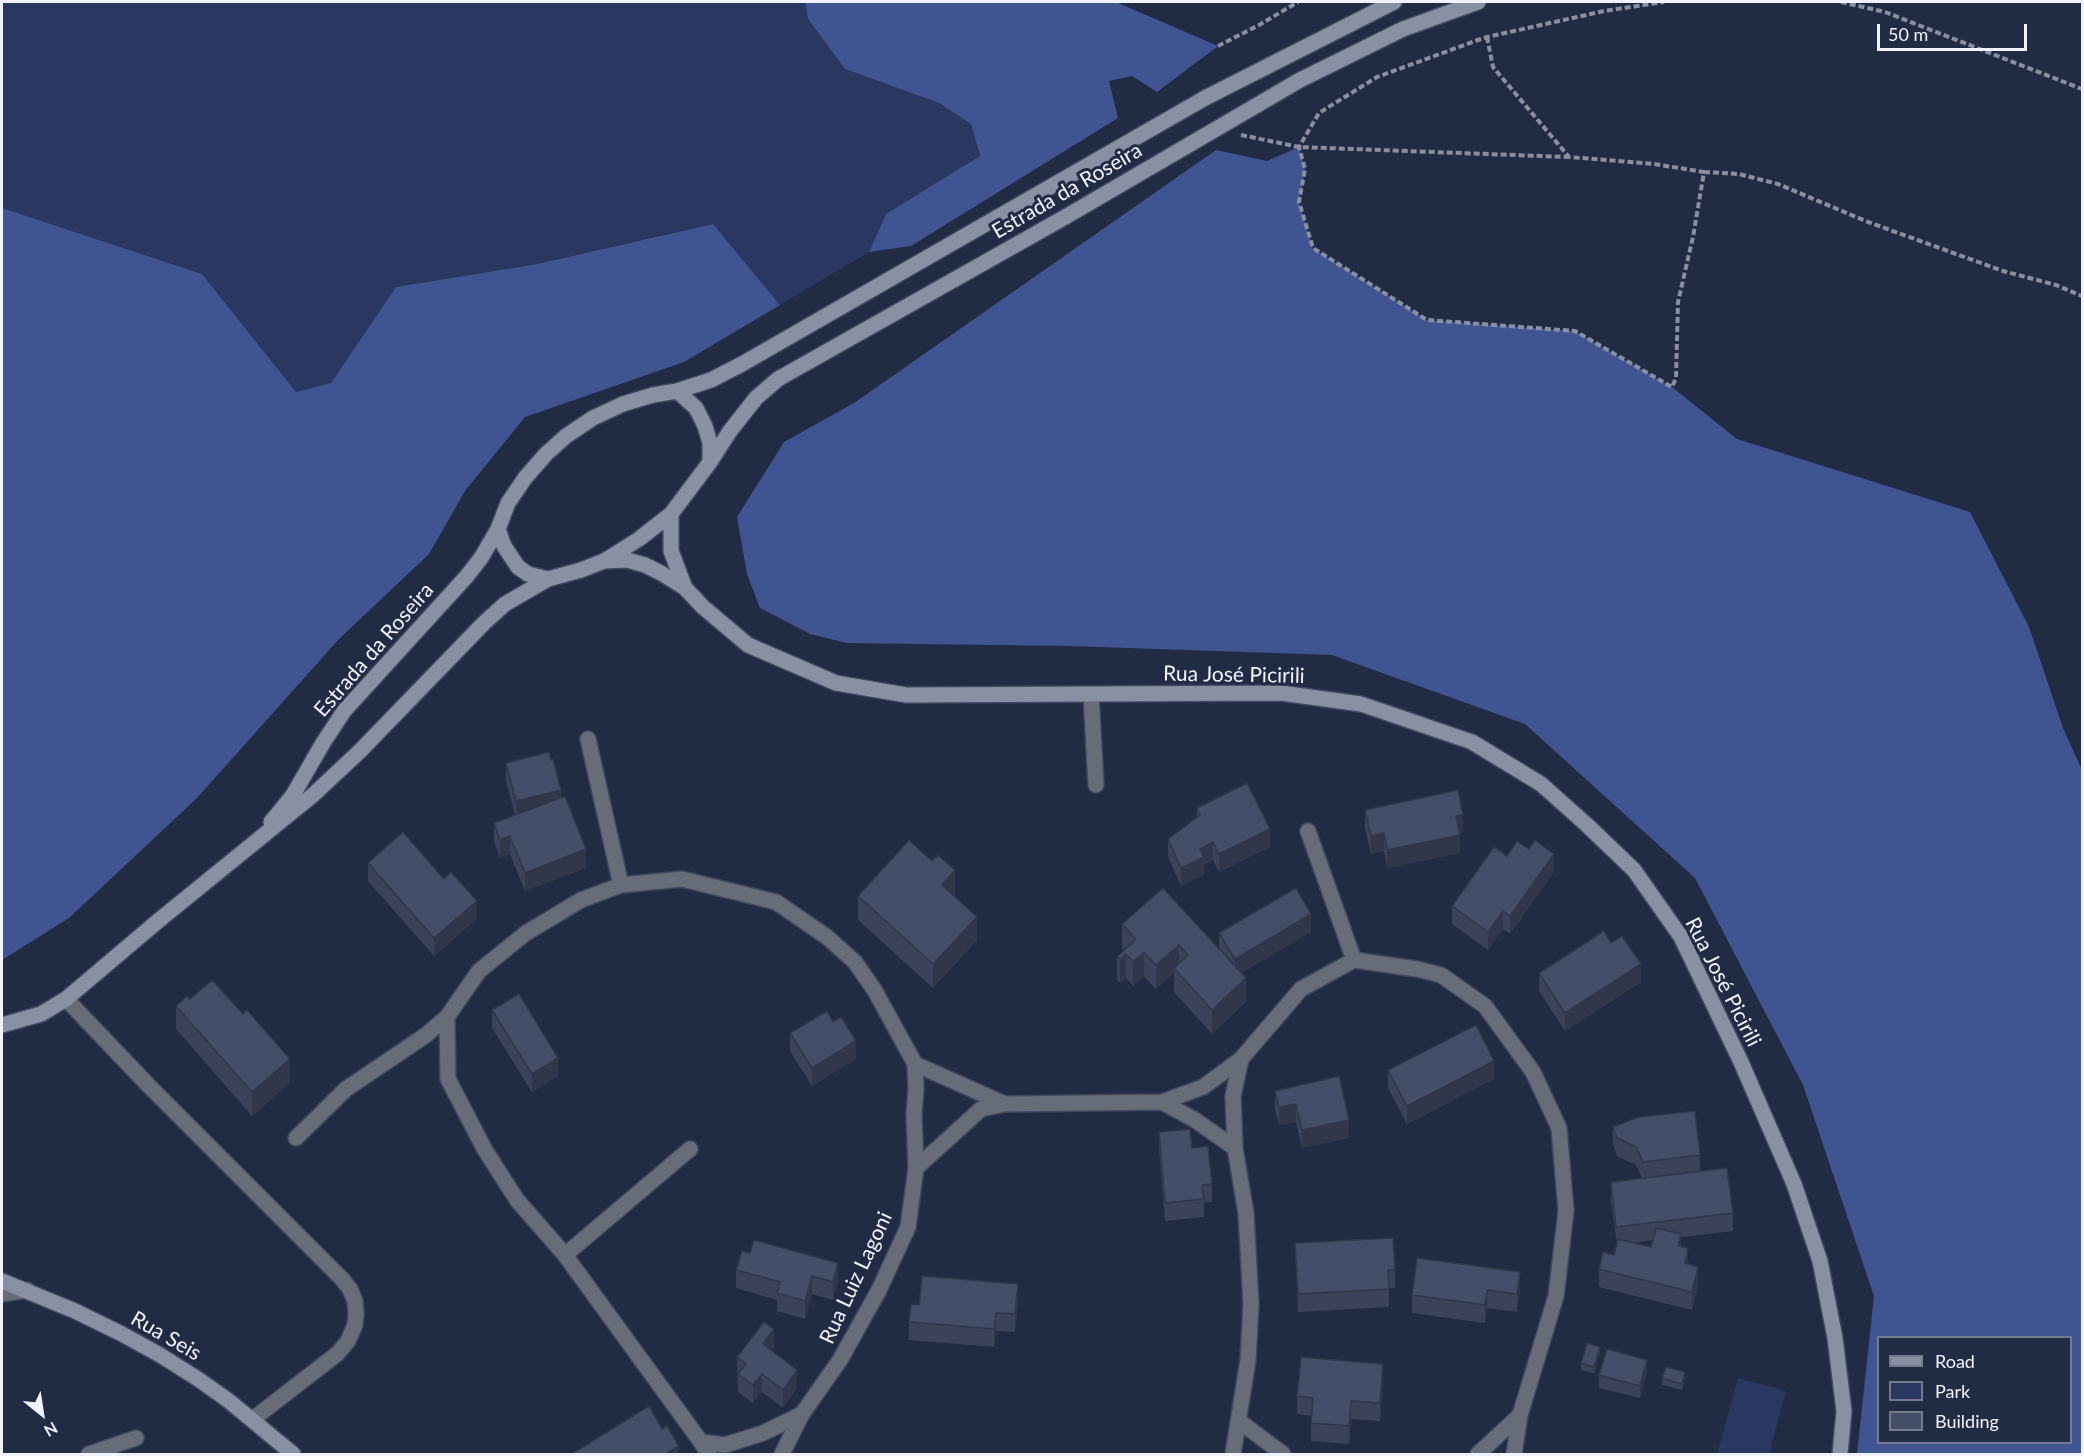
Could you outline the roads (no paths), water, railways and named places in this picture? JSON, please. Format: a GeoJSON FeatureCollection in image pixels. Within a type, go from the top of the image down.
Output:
{"type":"FeatureCollection","features":[{"type":"Feature","properties":{"kind":"street","name":"Estrada da Roseira"},"geometry":{"type":"LineString","coordinates":[[239,856],[293,795],[322,743],[344,711],[467,576],[481,558],[498,529],[508,503],[525,478],[566,436],[593,418],[623,404],[711,380],[742,364],[1205,98],[1394,2]]}},
{"type":"Feature","properties":{"kind":"street","name":"Estrada da Roseira"},"geometry":{"type":"LineString","coordinates":[[2,1025],[41,1014],[66,999],[158,921],[288,817],[360,752],[505,604],[548,579],[604,561],[639,540],[671,514],[756,398],[778,379],[1067,216],[1300,80],[1403,29],[1478,2]]}},
{"type":"Feature","properties":{"kind":"street"},"geometry":{"type":"LineString","coordinates":[[677,391],[696,408],[705,426],[710,443],[710,462]]}},
{"type":"Feature","properties":{"kind":"street"},"geometry":{"type":"LineString","coordinates":[[671,514],[671,551],[685,588]]}},
{"type":"Feature","properties":{"kind":"street"},"geometry":{"type":"LineString","coordinates":[[498,529],[504,546],[518,567],[528,574],[548,579]]}},
{"type":"Feature","properties":{"kind":"street"},"geometry":{"type":"LineString","coordinates":[[604,561],[627,560],[645,565],[685,588]]}},
{"type":"Feature","properties":{"kind":"street","name":"Rua José Picirili"},"geometry":{"type":"LineString","coordinates":[[685,588],[703,607],[748,645],[836,683],[906,695],[1281,693],[1361,704],[1472,742],[1541,784],[1634,870],[1681,937],[1741,1062],[1794,1184],[1820,1261],[1835,1338],[1844,1411],[1840,1455]]}},
{"type":"Feature","properties":{"kind":"street"},"geometry":{"type":"LineString","coordinates":[[1092,694],[1096,785]]}},
{"type":"Feature","properties":{"kind":"street"},"geometry":{"type":"LineString","coordinates":[[588,739],[621,885]]}},
{"type":"Feature","properties":{"kind":"street"},"geometry":{"type":"LineString","coordinates":[[1308,831],[1354,960]]}},
{"type":"Feature","properties":{"kind":"street","name":"Rua Luiz Lagoni"},"geometry":{"type":"LineString","coordinates":[[296,1138],[346,1089],[426,1035],[447,1017],[479,971],[526,933],[581,900],[621,885],[682,879],[776,902],[826,937],[855,962],[875,991],[915,1064],[916,1168],[908,1227],[879,1290],[840,1360],[802,1414],[782,1455]]}},
{"type":"Feature","properties":{"kind":"street"},"geometry":{"type":"LineString","coordinates":[[916,1168],[981,1109],[1005,1104],[1162,1102],[1203,1087],[1241,1059],[1301,989],[1354,960],[1417,969],[1441,975],[1485,1006],[1533,1072],[1559,1128],[1566,1211],[1556,1296],[1520,1415],[1514,1455]]}},
{"type":"Feature","properties":{"kind":"street"},"geometry":{"type":"LineString","coordinates":[[66,999],[350,1289],[355,1301],[356,1314],[355,1325],[348,1341],[337,1354],[253,1419]]}},
{"type":"Feature","properties":{"kind":"street","name":"Rua Luiz Lagoni"},"geometry":{"type":"LineString","coordinates":[[447,1017],[448,1079],[485,1150],[517,1200],[565,1255],[705,1448],[764,1433],[802,1414]]}},
{"type":"Feature","properties":{"kind":"street"},"geometry":{"type":"LineString","coordinates":[[1233,1455],[1248,1360],[1251,1304],[1246,1213],[1235,1148],[1233,1096],[1241,1059]]}},
{"type":"Feature","properties":{"kind":"street"},"geometry":{"type":"LineString","coordinates":[[915,1064],[1005,1104]]}},
{"type":"Feature","properties":{"kind":"street"},"geometry":{"type":"LineString","coordinates":[[1162,1102],[1195,1120],[1235,1148]]}},
{"type":"Feature","properties":{"kind":"street"},"geometry":{"type":"LineString","coordinates":[[565,1255],[690,1149]]}},
{"type":"Feature","properties":{"kind":"street","name":"Rua Seis"},"geometry":{"type":"LineString","coordinates":[[2,1281],[113,1329],[160,1355],[253,1419],[293,1455]]}},
{"type":"Feature","properties":{"kind":"street"},"geometry":{"type":"LineString","coordinates":[[2,1294],[27,1290]]}},
{"type":"Feature","properties":{"kind":"street"},"geometry":{"type":"LineString","coordinates":[[1478,1455],[1520,1415]]}},
{"type":"Feature","properties":{"kind":"street"},"geometry":{"type":"LineString","coordinates":[[1239,1421],[1283,1455]]}},
{"type":"Feature","properties":{"kind":"street"},"geometry":{"type":"LineString","coordinates":[[89,1455],[136,1438]]}}]}
